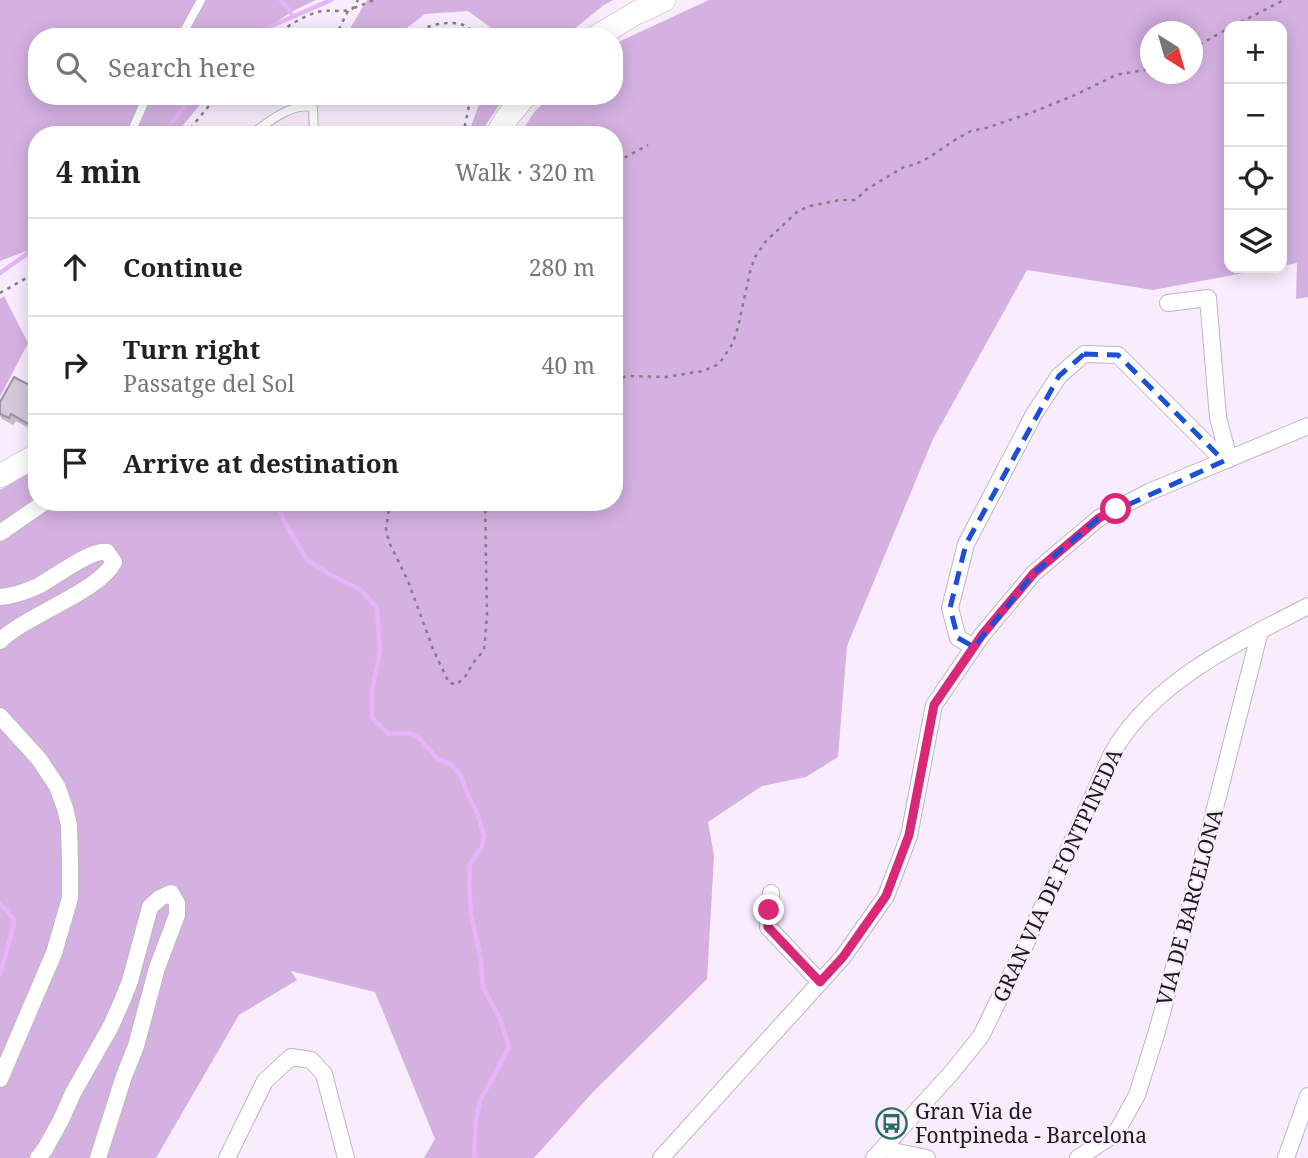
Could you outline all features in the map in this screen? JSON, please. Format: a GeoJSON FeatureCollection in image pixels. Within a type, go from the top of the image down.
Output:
{"type":"FeatureCollection","features":[{"type":"Feature","properties":{"kind":"main road"},"geometry":{"type":"LineString","coordinates":[[611,28],[664,0]]}},
{"type":"Feature","properties":{"kind":"main road"},"geometry":{"type":"LineString","coordinates":[[502,126],[518,105]]}},
{"type":"Feature","properties":{"kind":"main road"},"geometry":{"type":"LineString","coordinates":[[0,476],[28,460]]}},
{"type":"Feature","properties":{"kind":"street"},"geometry":{"type":"LineString","coordinates":[[1168,303],[1208,298],[1218,417],[1227,460]]}},
{"type":"Feature","properties":{"kind":"street"},"geometry":{"type":"LineString","coordinates":[[974,647],[958,638],[950,608],[966,544],[1034,414],[1059,376],[1084,354],[1118,355],[1227,460]]}},
{"type":"Feature","properties":{"kind":"street"},"geometry":{"type":"LineString","coordinates":[[661,1158],[843,957],[886,896],[909,835],[934,705],[982,635],[1034,573],[1099,518],[1149,492],[1308,426]]}},
{"type":"Feature","properties":{"kind":"street"},"geometry":{"type":"LineString","coordinates":[[0,533],[32,511]]}},
{"type":"Feature","properties":{"kind":"street"},"geometry":{"type":"LineString","coordinates":[[0,597],[25,592],[101,551],[107,552],[114,562],[111,569],[85,589],[33,618],[0,641]]}},
{"type":"Feature","properties":{"kind":"street","name":"GRAN VIA DE FONTPINEDA"},"geometry":{"type":"LineString","coordinates":[[878,1154],[981,1037],[1104,769],[1123,737],[1145,711],[1185,676],[1308,606]]}},
{"type":"Feature","properties":{"kind":"street","name":"VIA DE BARCELONA"},"geometry":{"type":"LineString","coordinates":[[1078,1158],[1116,1132],[1137,1096],[1158,1028],[1260,632]]}},
{"type":"Feature","properties":{"kind":"street"},"geometry":{"type":"LineString","coordinates":[[0,716],[38,759],[57,786],[69,825],[70,863],[69,898],[54,953],[0,1079]]}},
{"type":"Feature","properties":{"kind":"street"},"geometry":{"type":"LineString","coordinates":[[38,1158],[111,1026],[130,981],[150,907],[170,893],[177,903],[177,915],[157,968],[136,1046],[97,1158]]}},
{"type":"Feature","properties":{"kind":"street"},"geometry":{"type":"LineString","coordinates":[[771,893],[768,927],[820,982]]}},
{"type":"Feature","properties":{"kind":"street"},"geometry":{"type":"LineString","coordinates":[[228,1158],[265,1081],[291,1057],[311,1059],[324,1074],[346,1158]]}},
{"type":"Feature","properties":{"kind":"street"},"geometry":{"type":"LineString","coordinates":[[1286,1158],[1308,1096]]}},
{"type":"Feature","properties":{"kind":"street"},"geometry":{"type":"LineString","coordinates":[[878,1154],[927,1158]]}},
{"type":"Feature","properties":{"kind":"lane"},"geometry":{"type":"LineString","coordinates":[[186,28],[201,0]]}},
{"type":"Feature","properties":{"kind":"lane"},"geometry":{"type":"LineString","coordinates":[[134,126],[143,105]]}},
{"type":"Feature","properties":{"kind":"lane"},"geometry":{"type":"LineString","coordinates":[[262,126],[294,107],[306,105],[313,108],[314,126]]}},
{"type":"Feature","properties":{"kind":"path"},"geometry":{"type":"LineString","coordinates":[[340,28],[358,0]]}},
{"type":"Feature","properties":{"kind":"path"},"geometry":{"type":"LineString","coordinates":[[288,28],[318,12],[350,11],[374,0]]}},
{"type":"Feature","properties":{"kind":"path"},"geometry":{"type":"LineString","coordinates":[[1243,21],[1284,0]]}},
{"type":"Feature","properties":{"kind":"path"},"geometry":{"type":"LineString","coordinates":[[420,28],[452,23],[463,24],[469,28]]}},
{"type":"Feature","properties":{"kind":"path"},"geometry":{"type":"LineString","coordinates":[[1203,43],[1224,31]]}},
{"type":"Feature","properties":{"kind":"path"},"geometry":{"type":"LineString","coordinates":[[623,377],[666,377],[703,371],[719,364],[733,343],[755,257],[766,240],[798,211],[840,200],[855,200],[867,189],[904,167],[928,158],[971,131],[1033,112],[1116,75],[1140,71]]}},
{"type":"Feature","properties":{"kind":"path"},"geometry":{"type":"LineString","coordinates":[[193,126],[210,105]]}},
{"type":"Feature","properties":{"kind":"path"},"geometry":{"type":"LineString","coordinates":[[465,126],[469,105]]}},
{"type":"Feature","properties":{"kind":"path"},"geometry":{"type":"LineString","coordinates":[[623,159],[648,145]]}},
{"type":"Feature","properties":{"kind":"path"},"geometry":{"type":"LineString","coordinates":[[0,293],[28,277]]}},
{"type":"Feature","properties":{"kind":"path"},"geometry":{"type":"LineString","coordinates":[[389,511],[386,528],[389,542],[408,581],[433,649],[449,683],[457,684],[484,650],[487,615],[485,511]]}},
{"type":"Feature","properties":{"kind":"highlighted area"},"geometry":{"type":"Polygon","coordinates":[[[1084,354],[1118,355],[1224,461],[1099,518],[1034,573],[974,647],[958,638],[950,608],[966,544],[1059,376],[1084,354]]]}},
{"type":"Feature","properties":{"kind":"shaded area"},"geometry":{"type":"Polygon","coordinates":[[[0,0],[316,0],[300,7],[269,28],[28,28],[28,105],[200,105],[182,126],[28,126],[28,250],[0,261],[0,0]]]}},
{"type":"Feature","properties":{"kind":"shaded area"},"geometry":{"type":"Polygon","coordinates":[[[367,0],[613,0],[575,28],[490,28],[468,11],[425,14],[407,28],[350,28],[367,0]]]}},
{"type":"Feature","properties":{"kind":"shaded area"},"geometry":{"type":"Polygon","coordinates":[[[709,0],[1308,0],[1308,297],[1296,299],[1297,263],[1287,265],[1287,21],[1224,21],[1224,273],[1243,273],[1153,290],[1027,270],[933,439],[847,646],[838,757],[806,777],[762,786],[708,822],[714,856],[707,979],[593,1092],[534,1158],[424,1158],[435,1139],[375,992],[291,971],[297,980],[239,1015],[156,1158],[0,1158],[0,490],[28,474],[28,511],[623,511],[623,126],[525,126],[541,105],[623,105],[623,40],[709,0]]]}},
{"type":"Feature","properties":{"kind":"shaded area"},"geometry":{"type":"Polygon","coordinates":[[[479,105],[499,105],[485,126],[471,126],[479,105]]]}},
{"type":"Feature","properties":{"kind":"shaded area"},"geometry":{"type":"Polygon","coordinates":[[[4,296],[28,343],[0,397],[0,299],[4,296]]]}},
{"type":"Feature","properties":{"kind":"building"},"geometry":{"type":"Polygon","coordinates":[[[14,377],[28,384],[28,424],[11,414],[9,418],[0,414],[0,402],[14,377]]]}},
{"type":"Feature","properties":{"kind":"waterway"},"geometry":{"type":"LineString","coordinates":[[281,0],[293,16]]}},
{"type":"Feature","properties":{"kind":"waterway"},"geometry":{"type":"LineString","coordinates":[[267,28],[331,0]]}},
{"type":"Feature","properties":{"kind":"waterway"},"geometry":{"type":"LineString","coordinates":[[170,126],[185,105]]}},
{"type":"Feature","properties":{"kind":"waterway"},"geometry":{"type":"LineString","coordinates":[[0,273],[28,253]]}},
{"type":"Feature","properties":{"kind":"waterway"},"geometry":{"type":"LineString","coordinates":[[280,511],[307,560],[361,590],[377,608],[380,651],[372,690],[372,718],[389,734],[410,733],[420,739],[437,758],[451,765],[461,776],[478,815],[484,836],[482,847],[470,864],[471,913],[481,961],[483,987],[500,1019],[509,1047],[480,1100],[474,1158]]}},
{"type":"Feature","properties":{"kind":"waterway"},"geometry":{"type":"LineString","coordinates":[[0,904],[13,918],[14,924],[0,975]]}},
{"type":"Feature","properties":{"kind":"place","name":"Gran Via de Fontpineda - Barcelona"},"geometry":{"type":"Point","coordinates":[892,1123]}},
{"type":"Feature","properties":{"kind":"route"},"geometry":{"type":"LineString","coordinates":[[769,910],[768,927],[820,982],[843,957],[886,896],[909,835],[934,705],[982,635],[1034,573],[1099,518],[1116,509]]}}]}
